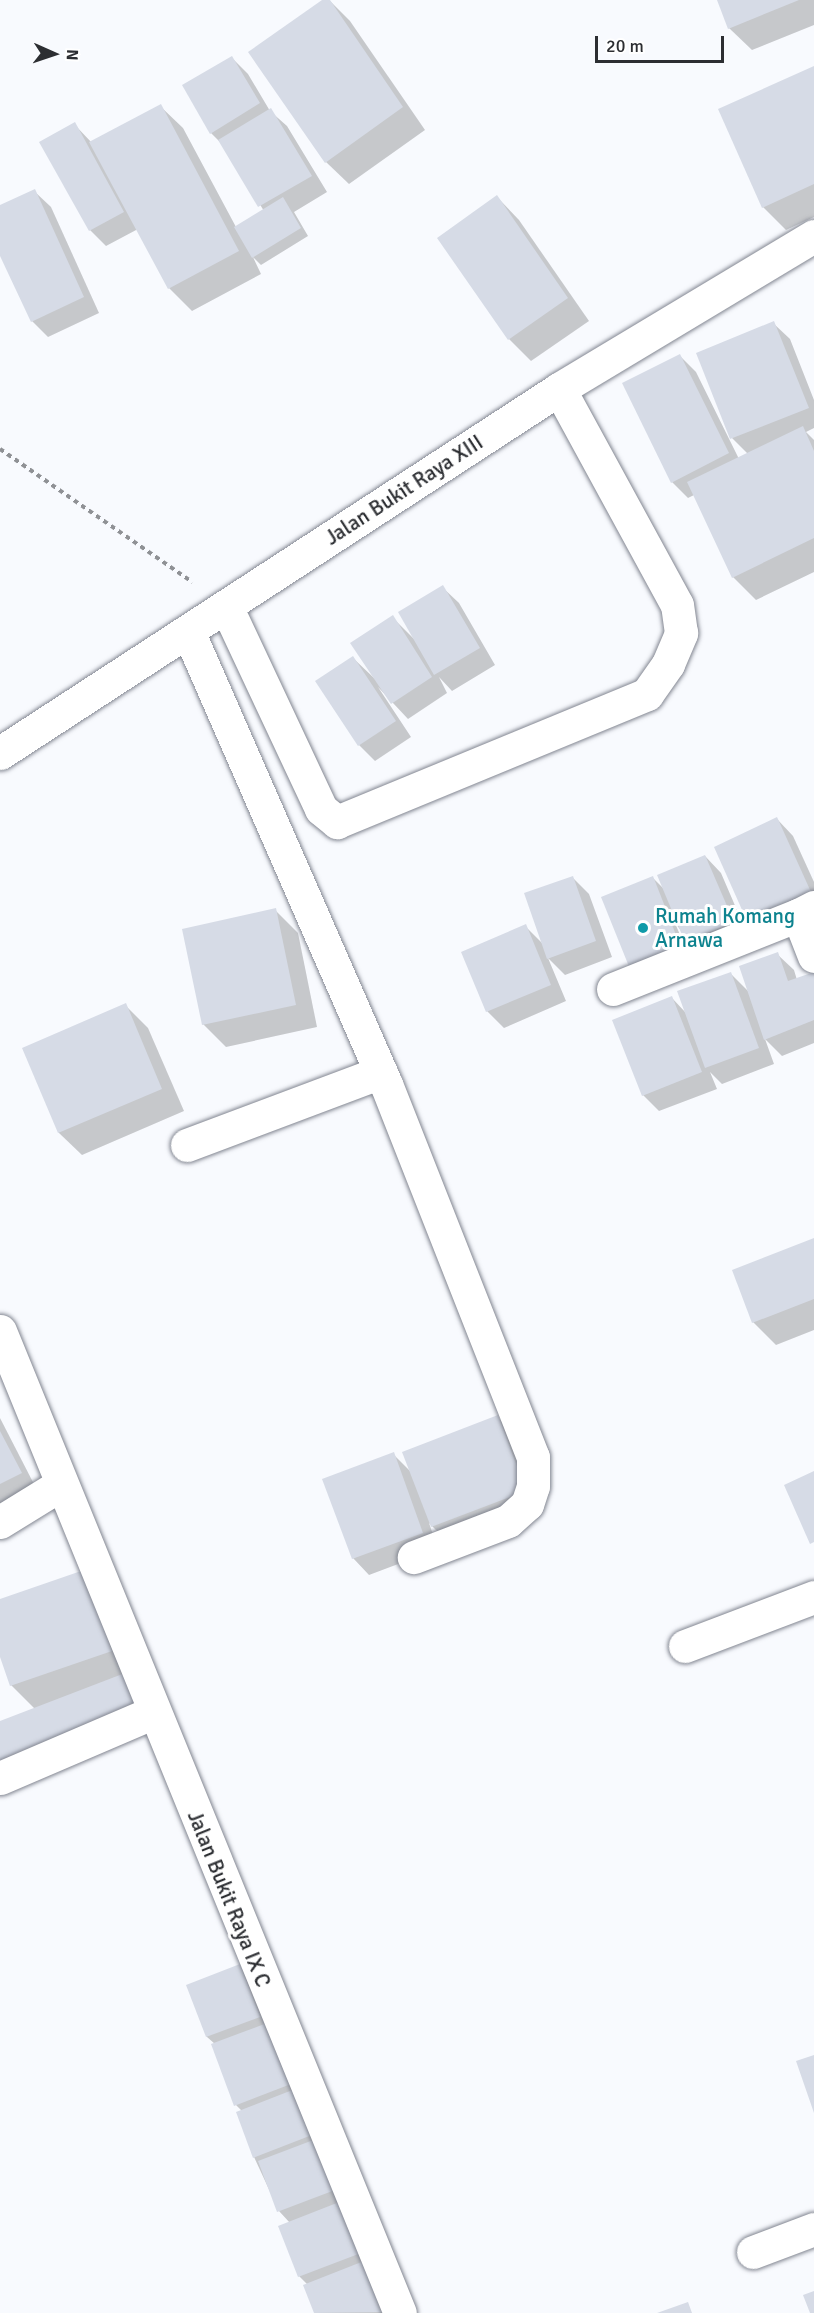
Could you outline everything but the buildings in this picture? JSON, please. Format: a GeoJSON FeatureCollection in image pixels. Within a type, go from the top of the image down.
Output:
{"type":"FeatureCollection","features":[{"type":"Feature","properties":{"kind":"street","name":"Jalan Bukit Raya XIII"},"geometry":{"type":"LineString","coordinates":[[0,753],[559,389],[814,236]]}},
{"type":"Feature","properties":{"kind":"street"},"geometry":{"type":"LineString","coordinates":[[226,606],[321,809],[337,822],[647,694],[668,664],[681,633],[677,605],[559,389]]}},
{"type":"Feature","properties":{"kind":"street"},"geometry":{"type":"LineString","coordinates":[[188,631],[381,1072],[534,1457],[533,1486],[527,1504],[508,1521],[414,1557]]}},
{"type":"Feature","properties":{"kind":"street"},"geometry":{"type":"LineString","coordinates":[[613,989],[806,911],[814,956]]}},
{"type":"Feature","properties":{"kind":"street"},"geometry":{"type":"LineString","coordinates":[[187,1145],[381,1072]]}},
{"type":"Feature","properties":{"kind":"street","name":"Jalan Bukit Raya IX C"},"geometry":{"type":"LineString","coordinates":[[0,1332],[152,1713],[400,2313]]}},
{"type":"Feature","properties":{"kind":"street"},"geometry":{"type":"LineString","coordinates":[[0,1522],[60,1485]]}},
{"type":"Feature","properties":{"kind":"street"},"geometry":{"type":"LineString","coordinates":[[685,1646],[814,1597]]}},
{"type":"Feature","properties":{"kind":"street"},"geometry":{"type":"LineString","coordinates":[[0,1778],[152,1713]]}},
{"type":"Feature","properties":{"kind":"street"},"geometry":{"type":"LineString","coordinates":[[753,2252],[814,2229]]}},
{"type":"Feature","properties":{"kind":"path"},"geometry":{"type":"LineString","coordinates":[[0,449],[226,606]]}},
{"type":"Feature","properties":{"kind":"place","name":"Rumah Komang Arnawa"},"geometry":{"type":"Point","coordinates":[643,928]}}]}
